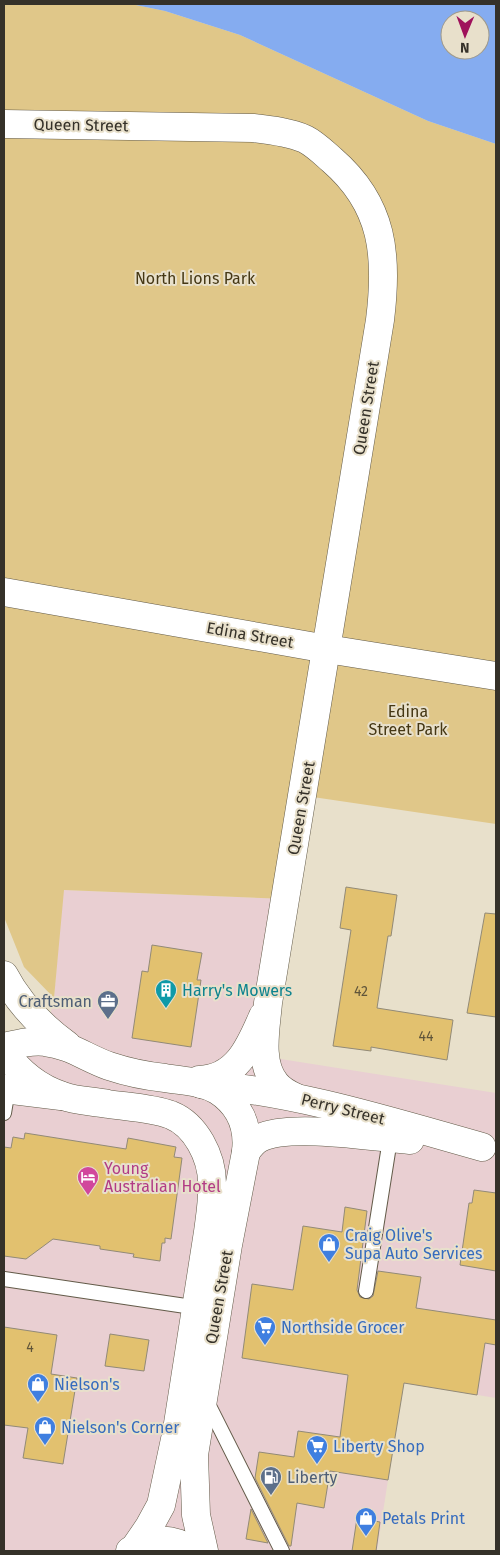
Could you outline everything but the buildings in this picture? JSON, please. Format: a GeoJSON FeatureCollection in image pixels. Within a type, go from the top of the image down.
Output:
{"type":"FeatureCollection","features":[{"type":"Feature","properties":{"kind":"street","name":"Queen Street"},"geometry":{"type":"LineString","coordinates":[[4,124],[253,128],[279,131],[305,139],[348,173],[366,199],[376,222],[382,246],[383,298],[268,1003],[265,1040],[267,1066],[276,1085],[284,1092],[295,1097]]}},
{"type":"Feature","properties":{"kind":"street","name":"Edina Street"},"geometry":{"type":"LineString","coordinates":[[4,592],[327,649],[496,676]]}},
{"type":"Feature","properties":{"kind":"street"},"geometry":{"type":"LineString","coordinates":[[4,975],[10,988],[35,1019],[50,1033],[70,1047]]}},
{"type":"Feature","properties":{"kind":"street","name":"Queen Street"},"geometry":{"type":"LineString","coordinates":[[182,1081],[215,1078],[224,1074],[239,1062],[253,1039],[268,1003]]}},
{"type":"Feature","properties":{"kind":"street","name":"Perry Street"},"geometry":{"type":"LineString","coordinates":[[4,1049],[33,1041],[70,1047],[108,1066],[138,1074],[231,1086],[331,1104],[391,1130]]}},
{"type":"Feature","properties":{"kind":"street"},"geometry":{"type":"LineString","coordinates":[[4,1049],[24,1074],[62,1096]]}},
{"type":"Feature","properties":{"kind":"street","name":"Queen Street"},"geometry":{"type":"LineString","coordinates":[[132,1550],[150,1527],[161,1505],[177,1430],[246,1152],[246,1130],[236,1108],[216,1090],[182,1081]]}},
{"type":"Feature","properties":{"kind":"street"},"geometry":{"type":"LineString","coordinates":[[5,1097],[62,1096],[159,1112],[172,1109],[177,1104],[180,1095],[178,1086],[182,1081]]}},
{"type":"Feature","properties":{"kind":"street","name":"Queen Street"},"geometry":{"type":"LineString","coordinates":[[159,1112],[172,1116],[193,1131],[206,1156],[212,1181],[203,1395],[194,1455],[196,1515],[204,1551]]}},
{"type":"Feature","properties":{"kind":"street","name":"Perry Street"},"geometry":{"type":"LineString","coordinates":[[246,1152],[254,1141],[262,1137],[276,1133],[300,1131],[391,1130],[489,1148]]}},
{"type":"Feature","properties":{"kind":"street"},"geometry":{"type":"LineString","coordinates":[[132,1550],[149,1542],[165,1540],[181,1543],[195,1551]]}},
{"type":"Feature","properties":{"kind":"lane"},"geometry":{"type":"LineString","coordinates":[[366,1291],[391,1130]]}},
{"type":"Feature","properties":{"kind":"lane"},"geometry":{"type":"LineString","coordinates":[[4,1279],[207,1310]]}},
{"type":"Feature","properties":{"kind":"lane"},"geometry":{"type":"LineString","coordinates":[[203,1395],[282,1551]]}},
{"type":"Feature","properties":{"kind":"shaded area"},"geometry":{"type":"Polygon","coordinates":[[[63,890],[288,899],[268,1057],[496,1093],[496,1398],[403,1383],[377,1551],[4,1551],[4,1048],[44,1043],[54,998],[63,890]]]}},
{"type":"Feature","properties":{"kind":"green space","name":"North Lions Park"},"geometry":{"type":"Polygon","coordinates":[[[4,4],[131,4],[165,11],[240,35],[428,121],[496,144],[496,824],[306,796],[288,899],[64,890],[54,998],[24,967],[4,917],[4,4]]]}},
{"type":"Feature","properties":{"kind":"water"},"geometry":{"type":"Polygon","coordinates":[[[131,4],[496,4],[496,144],[428,121],[240,35],[165,11],[131,4]]]}},
{"type":"Feature","properties":{"kind":"place","name":"Harry's Mowers"},"geometry":{"type":"Point","coordinates":[166,1009]}},
{"type":"Feature","properties":{"kind":"place","name":"Craftsman"},"geometry":{"type":"Point","coordinates":[108,1020]}},
{"type":"Feature","properties":{"kind":"place","name":"Young Australian Hotel"},"geometry":{"type":"Point","coordinates":[88,1196]}},
{"type":"Feature","properties":{"kind":"place","name":"Craig Olive's Supa Auto Services"},"geometry":{"type":"Point","coordinates":[329,1263]}},
{"type":"Feature","properties":{"kind":"place","name":"Northside Grocer"},"geometry":{"type":"Point","coordinates":[265,1346]}},
{"type":"Feature","properties":{"kind":"place","name":"Nielson's"},"geometry":{"type":"Point","coordinates":[38,1403]}},
{"type":"Feature","properties":{"kind":"place","name":"Nielson's Corner"},"geometry":{"type":"Point","coordinates":[45,1446]}},
{"type":"Feature","properties":{"kind":"place","name":"Liberty Shop"},"geometry":{"type":"Point","coordinates":[317,1465]}},
{"type":"Feature","properties":{"kind":"place","name":"Liberty"},"geometry":{"type":"Point","coordinates":[271,1496]}},
{"type":"Feature","properties":{"kind":"place","name":"Petals Print"},"geometry":{"type":"Point","coordinates":[366,1537]}},
{"type":"Feature","properties":{"kind":"park label","name":"Edina Street Park"},"geometry":{"type":"Point","coordinates":[408,720]}}]}
